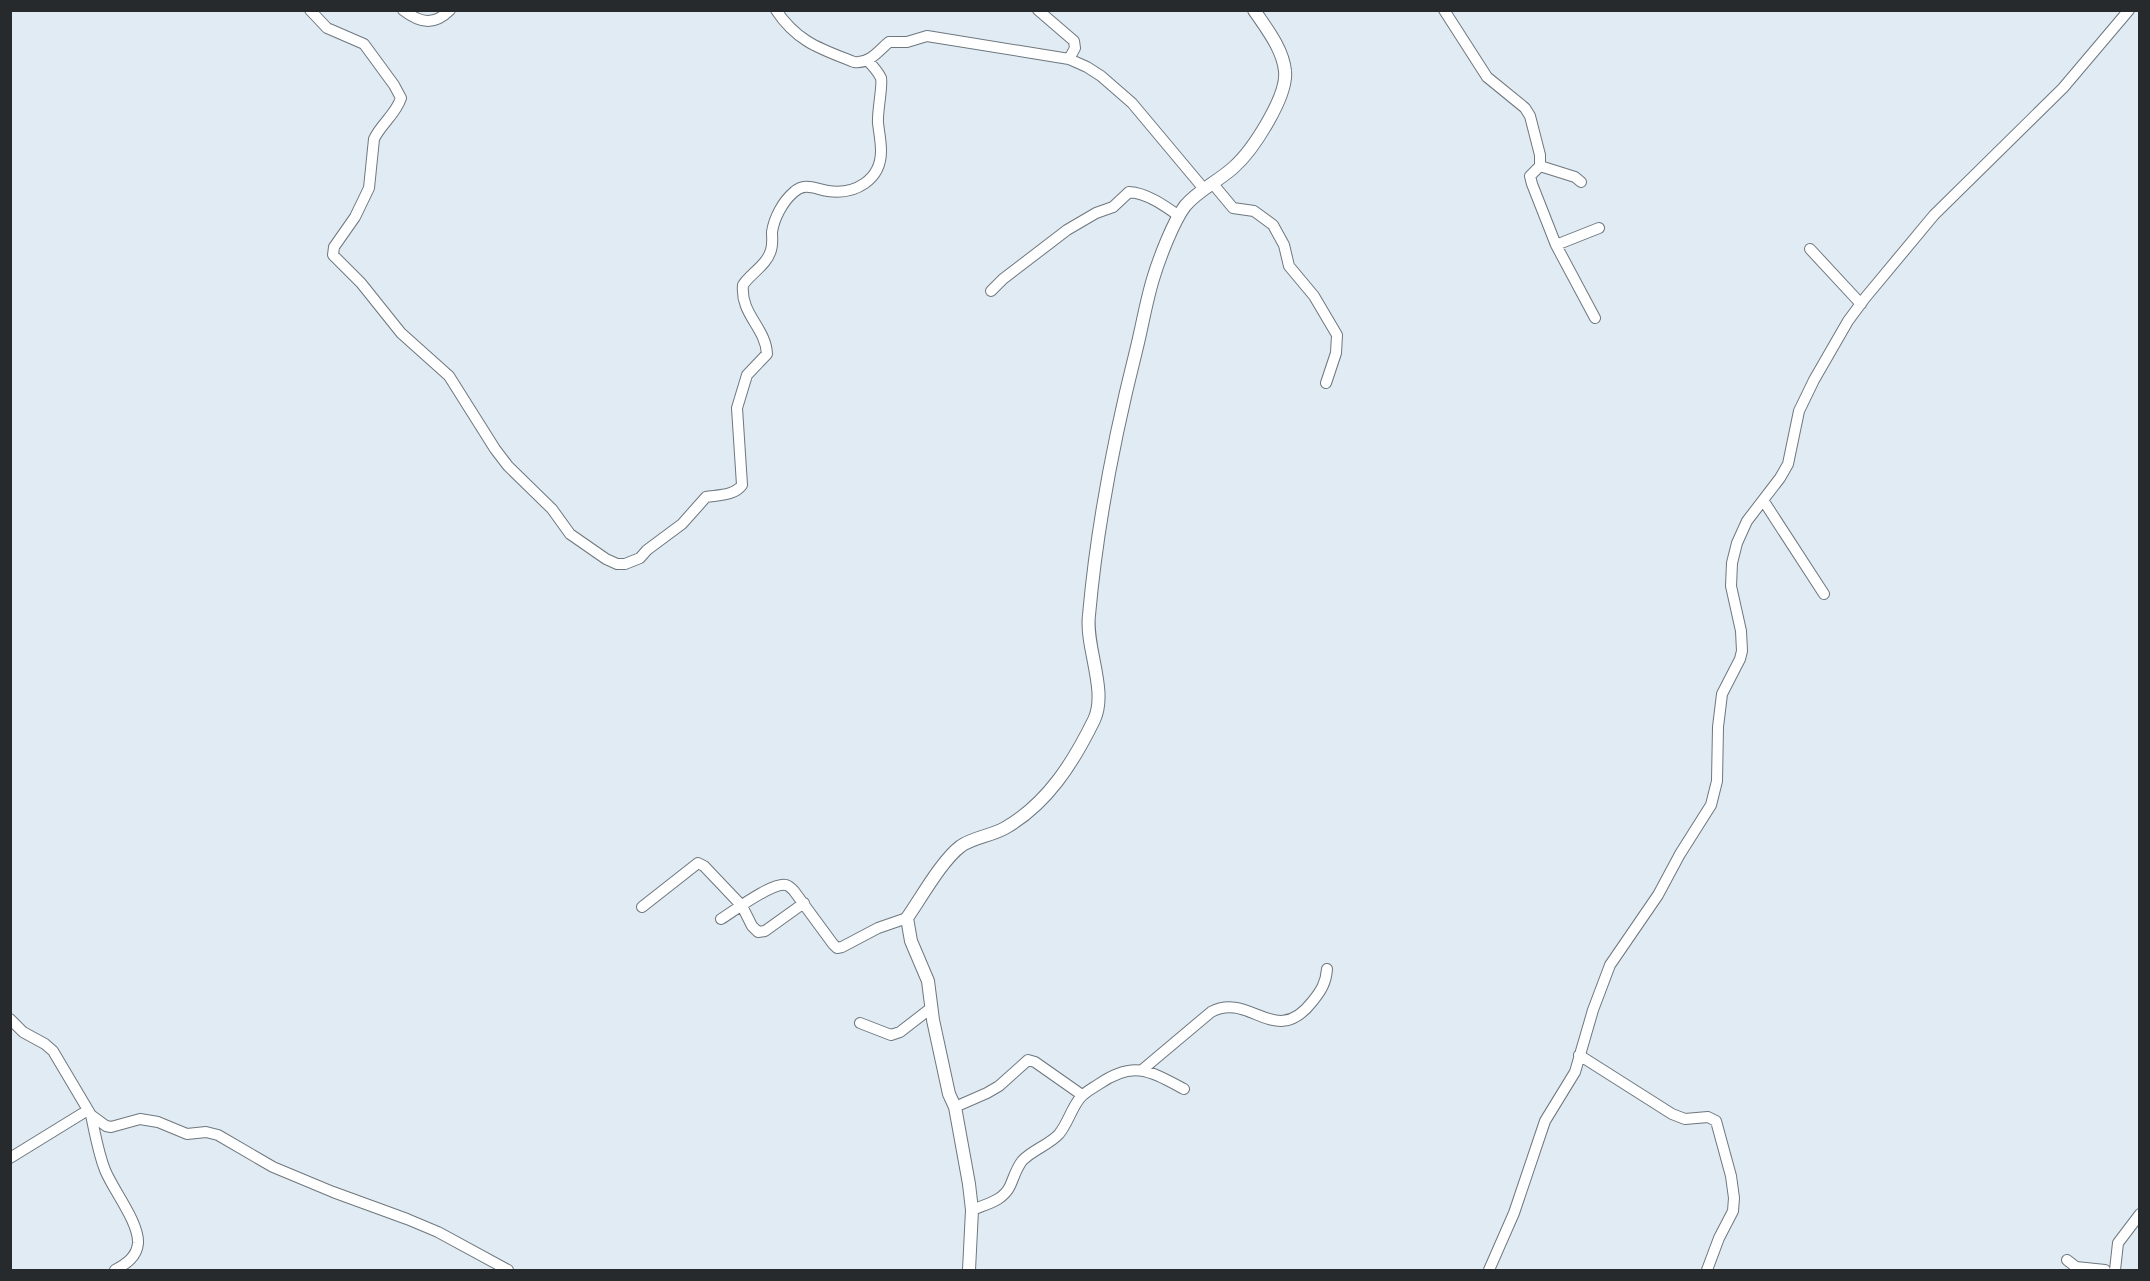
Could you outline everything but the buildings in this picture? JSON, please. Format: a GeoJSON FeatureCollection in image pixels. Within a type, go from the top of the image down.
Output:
{"type":"FeatureCollection","features":[{"type":"Feature","properties":{"kind":"street"},"geometry":{"type":"LineString","coordinates":[[309,10],[327,28],[364,44],[394,85],[401,99],[377,131],[374,139],[369,188],[356,217],[334,247],[333,255],[361,284],[400,333],[449,376],[508,466],[552,509],[577,540],[617,564],[633,562],[640,558],[647,550],[682,524],[706,497],[739,490],[742,485],[737,408],[747,375],[767,354],[765,342],[746,309],[743,285],[767,258],[771,250],[772,231],[777,215],[793,192],[801,187],[809,186],[836,192],[860,188],[869,181],[878,168],[882,152],[877,111],[882,84],[881,79],[867,60]]}},
{"type":"Feature","properties":{"kind":"street"},"geometry":{"type":"LineString","coordinates":[[403,10],[419,20],[433,22],[442,18],[450,10]]}},
{"type":"Feature","properties":{"kind":"street"},"geometry":{"type":"LineString","coordinates":[[776,10],[786,26],[807,42],[854,62],[867,60],[882,51],[890,42],[907,42],[927,36],[1069,59],[1101,76],[1132,103],[1208,187],[1233,208],[1254,211],[1273,225],[1284,245],[1289,266],[1314,296],[1337,336],[1336,353],[1326,383]]}},
{"type":"Feature","properties":{"kind":"street"},"geometry":{"type":"LineString","coordinates":[[1038,10],[1074,41],[1075,48],[1069,59]]}},
{"type":"Feature","properties":{"kind":"street"},"geometry":{"type":"LineString","coordinates":[[969,1270],[972,1210],[969,1184],[955,1107],[949,1094],[931,1008],[926,972],[911,941],[907,918],[958,848],[1005,828],[1041,801],[1059,780],[1096,715],[1097,692],[1088,618],[1101,512],[1146,304],[1160,260],[1179,216],[1189,202],[1234,167],[1252,147],[1274,108],[1285,82],[1285,71],[1277,46],[1254,10]]}},
{"type":"Feature","properties":{"kind":"street"},"geometry":{"type":"LineString","coordinates":[[1444,10],[1487,77],[1525,108],[1530,116],[1540,156],[1540,166],[1532,173],[1531,179],[1556,245],[1595,318]]}},
{"type":"Feature","properties":{"kind":"street"},"geometry":{"type":"LineString","coordinates":[[1489,1270],[1514,1213],[1545,1121],[1575,1072],[1593,1010],[1611,961],[1658,895],[1711,804],[1717,781],[1721,701],[1724,688],[1742,651],[1741,630],[1731,586],[1732,563],[1740,533],[1788,464],[1799,411],[1804,399],[1827,356],[1861,304],[1934,214],[2063,88],[2129,10]]}},
{"type":"Feature","properties":{"kind":"street"},"geometry":{"type":"LineString","coordinates":[[1540,166],[1575,177],[1581,182]]}},
{"type":"Feature","properties":{"kind":"street"},"geometry":{"type":"LineString","coordinates":[[991,291],[1003,279],[1067,230],[1093,214],[1113,207],[1129,192],[1135,192],[1161,203],[1179,216]]}},
{"type":"Feature","properties":{"kind":"street"},"geometry":{"type":"LineString","coordinates":[[1556,245],[1599,228]]}},
{"type":"Feature","properties":{"kind":"street"},"geometry":{"type":"LineString","coordinates":[[1810,249],[1861,304]]}},
{"type":"Feature","properties":{"kind":"street"},"geometry":{"type":"LineString","coordinates":[[1763,500],[1824,594]]}},
{"type":"Feature","properties":{"kind":"street"},"geometry":{"type":"LineString","coordinates":[[642,907],[698,863],[704,866],[742,906],[755,930],[765,931],[804,903]]}},
{"type":"Feature","properties":{"kind":"street"},"geometry":{"type":"LineString","coordinates":[[721,919],[766,891],[783,885],[789,886],[804,903],[837,948],[878,928],[907,918]]}},
{"type":"Feature","properties":{"kind":"street"},"geometry":{"type":"LineString","coordinates":[[1142,1070],[1221,1006],[1251,1011],[1268,1019],[1282,1022],[1297,1017],[1318,994],[1326,981],[1327,969]]}},
{"type":"Feature","properties":{"kind":"street"},"geometry":{"type":"LineString","coordinates":[[860,1023],[891,1035],[900,1032],[931,1008]]}},
{"type":"Feature","properties":{"kind":"street"},"geometry":{"type":"LineString","coordinates":[[10,1018],[23,1032],[45,1044],[53,1052],[90,1112],[108,1127],[140,1119],[159,1122],[187,1134],[206,1132],[218,1135],[273,1167],[417,1223],[508,1270]]}},
{"type":"Feature","properties":{"kind":"street"},"geometry":{"type":"LineString","coordinates":[[1580,1056],[1672,1114],[1688,1120],[1705,1117],[1716,1121],[1731,1176],[1734,1198],[1732,1211],[1707,1270]]}},
{"type":"Feature","properties":{"kind":"street"},"geometry":{"type":"LineString","coordinates":[[955,1107],[999,1086],[1028,1060],[1035,1062],[1082,1095]]}},
{"type":"Feature","properties":{"kind":"street"},"geometry":{"type":"LineString","coordinates":[[972,1210],[1003,1196],[1024,1159],[1050,1142],[1060,1132],[1082,1095],[1109,1077],[1123,1072],[1142,1070],[1184,1089]]}},
{"type":"Feature","properties":{"kind":"street"},"geometry":{"type":"LineString","coordinates":[[10,1158],[90,1112]]}},
{"type":"Feature","properties":{"kind":"street"},"geometry":{"type":"LineString","coordinates":[[90,1112],[100,1157],[131,1220],[137,1238],[137,1249],[132,1258],[115,1270]]}},
{"type":"Feature","properties":{"kind":"street"},"geometry":{"type":"LineString","coordinates":[[2115,1270],[2118,1243],[2139,1214]]}},
{"type":"Feature","properties":{"kind":"street"},"geometry":{"type":"LineString","coordinates":[[2067,1260],[2076,1267],[2105,1270]]}}]}
